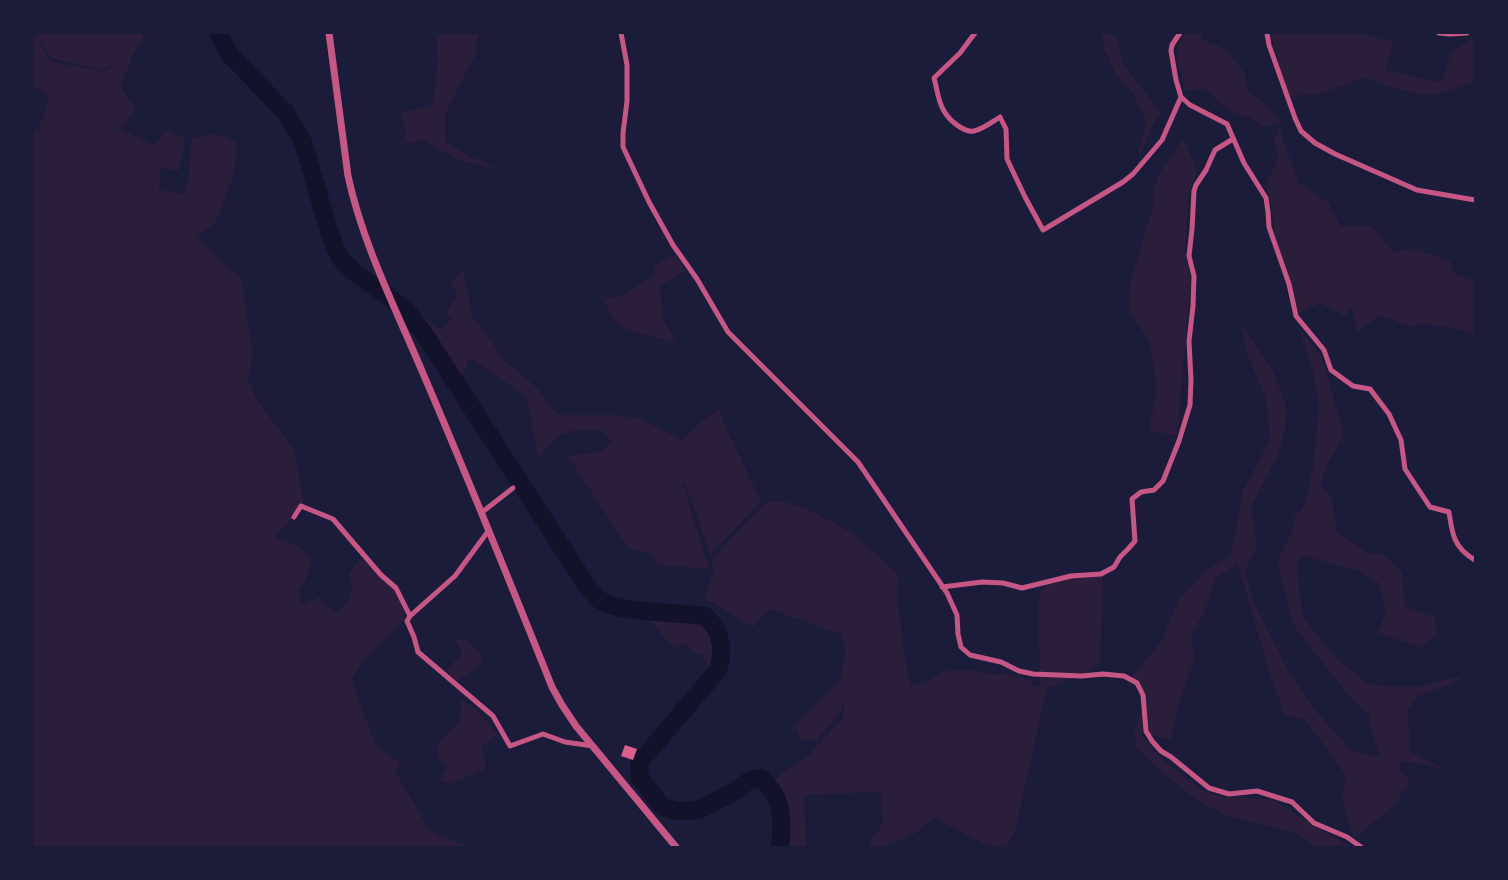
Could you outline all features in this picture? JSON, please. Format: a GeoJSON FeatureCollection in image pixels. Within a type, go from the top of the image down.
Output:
{"type":"FeatureCollection","features":[{"type":"Feature","properties":{"kind":"street"},"geometry":{"type":"LineString","coordinates":[[329,33],[348,176],[362,230],[489,530],[552,687],[576,726],[676,847]]}},
{"type":"Feature","properties":{"kind":"street"},"geometry":{"type":"LineString","coordinates":[[621,33],[627,65],[623,147],[649,202],[728,332],[858,462],[947,593],[957,615],[961,647],[970,655],[1001,662],[1018,671],[1033,674],[1124,676],[1137,683],[1143,695],[1146,731],[1152,741],[1161,751],[1209,788],[1229,794],[1257,790],[1292,802],[1314,823],[1347,837],[1361,847]]}},
{"type":"Feature","properties":{"kind":"street"},"geometry":{"type":"LineString","coordinates":[[975,33],[960,53],[934,78],[943,110],[965,131],[974,131],[1000,117],[1006,129],[1007,159],[1043,230],[1133,174],[1162,140],[1181,97]]}},
{"type":"Feature","properties":{"kind":"street"},"geometry":{"type":"LineString","coordinates":[[1180,33],[1171,51],[1181,97],[1190,105],[1227,124],[1244,163],[1266,198],[1269,227],[1289,284],[1296,316],[1324,350],[1331,370],[1353,386],[1370,389],[1389,414],[1401,440],[1405,469],[1430,507],[1449,512],[1452,535],[1464,553],[1475,560]]}},
{"type":"Feature","properties":{"kind":"street"},"geometry":{"type":"LineString","coordinates":[[1267,33],[1269,45],[1295,118],[1301,131],[1315,143],[1417,190],[1475,200]]}},
{"type":"Feature","properties":{"kind":"street"},"geometry":{"type":"LineString","coordinates":[[1439,33],[1467,33]]}},
{"type":"Feature","properties":{"kind":"street"},"geometry":{"type":"LineString","coordinates":[[942,587],[982,582],[1003,583],[1022,588],[1071,576],[1101,574],[1114,567],[1120,556],[1135,541],[1132,499],[1141,492],[1154,490],[1163,481],[1190,405],[1189,330],[1194,276],[1189,256],[1194,191],[1215,150],[1233,139]]}},
{"type":"Feature","properties":{"kind":"street"},"geometry":{"type":"LineString","coordinates":[[481,513],[513,488]]}},
{"type":"Feature","properties":{"kind":"street"},"geometry":{"type":"LineString","coordinates":[[294,517],[301,506],[333,519],[381,575],[396,588],[410,616]]}},
{"type":"Feature","properties":{"kind":"street"},"geometry":{"type":"LineString","coordinates":[[489,530],[455,576],[407,621],[418,652],[493,716],[510,746],[543,734],[565,742],[593,746]]}},
{"type":"Feature","properties":{"kind":"shaded area"},"geometry":{"type":"Polygon","coordinates":[[[33,33],[50,61],[103,72],[124,58],[102,70],[51,58],[34,33],[144,33],[121,87],[135,109],[122,129],[113,127],[155,145],[166,130],[184,138],[184,149],[178,171],[161,168],[159,190],[185,194],[191,140],[215,134],[237,143],[234,175],[216,222],[197,237],[242,280],[253,357],[248,378],[255,397],[295,451],[304,507],[274,538],[298,545],[312,560],[306,580],[299,590],[302,605],[320,597],[327,607],[340,614],[339,610],[346,604],[353,588],[348,574],[360,559],[377,570],[396,588],[405,616],[403,621],[359,666],[352,680],[376,746],[400,763],[396,773],[430,831],[468,847],[33,847],[33,129],[45,130],[39,128],[48,95],[33,87],[33,33]]]}},
{"type":"Feature","properties":{"kind":"shaded area"},"geometry":{"type":"Polygon","coordinates":[[[211,33],[224,33],[240,59],[272,90],[302,128],[341,253],[375,283],[382,297],[346,270],[325,241],[297,141],[280,115],[233,73],[216,46],[211,33]]]}},
{"type":"Feature","properties":{"kind":"shaded area"},"geometry":{"type":"Polygon","coordinates":[[[436,33],[478,33],[475,56],[445,114],[445,142],[496,168],[458,160],[424,140],[401,144],[406,134],[401,112],[432,106],[437,70],[436,33]]]}},
{"type":"Feature","properties":{"kind":"shaded area"},"geometry":{"type":"Polygon","coordinates":[[[1102,33],[1114,33],[1125,67],[1161,113],[1150,131],[1141,155],[1138,155],[1146,121],[1133,93],[1116,75],[1104,49],[1102,33]]]}},
{"type":"Feature","properties":{"kind":"shaded area"},"geometry":{"type":"Polygon","coordinates":[[[1186,33],[1202,33],[1201,39],[1226,49],[1245,74],[1247,91],[1264,102],[1281,122],[1263,127],[1251,117],[1245,117],[1227,109],[1204,89],[1185,91],[1177,56],[1178,43],[1186,33]]]}},
{"type":"Feature","properties":{"kind":"shaded area"},"geometry":{"type":"Polygon","coordinates":[[[1271,33],[1359,33],[1393,42],[1386,70],[1433,81],[1452,80],[1443,79],[1451,52],[1475,37],[1475,82],[1427,95],[1399,90],[1365,77],[1320,94],[1289,96],[1271,33]]]}},
{"type":"Feature","properties":{"kind":"shaded area"},"geometry":{"type":"Polygon","coordinates":[[[1280,125],[1283,140],[1299,183],[1329,203],[1340,226],[1371,226],[1395,253],[1413,248],[1450,261],[1456,274],[1475,281],[1475,336],[1457,329],[1428,324],[1408,326],[1380,315],[1357,332],[1351,305],[1346,317],[1320,303],[1298,314],[1277,252],[1272,209],[1266,185],[1278,158],[1274,140],[1280,125]]]}},
{"type":"Feature","properties":{"kind":"shaded area"},"geometry":{"type":"Polygon","coordinates":[[[1183,138],[1197,169],[1189,194],[1185,256],[1191,278],[1177,436],[1149,430],[1156,394],[1155,373],[1149,341],[1128,308],[1131,279],[1153,206],[1153,188],[1162,169],[1183,138]]]}},
{"type":"Feature","properties":{"kind":"shaded area"},"geometry":{"type":"Polygon","coordinates":[[[675,255],[686,271],[659,286],[664,321],[677,344],[630,330],[616,323],[603,299],[620,296],[652,277],[655,265],[675,255]]]}},
{"type":"Feature","properties":{"kind":"shaded area"},"geometry":{"type":"Polygon","coordinates":[[[463,269],[473,319],[479,323],[504,360],[536,387],[551,407],[561,415],[618,415],[640,419],[683,440],[700,422],[719,409],[761,501],[710,555],[686,485],[683,483],[709,569],[658,565],[651,553],[628,548],[568,456],[602,451],[613,440],[601,430],[574,430],[555,438],[538,459],[527,397],[470,358],[462,375],[420,315],[442,330],[452,318],[446,313],[457,295],[451,282],[463,269]]]}},
{"type":"Feature","properties":{"kind":"shaded area"},"geometry":{"type":"Polygon","coordinates":[[[1242,325],[1274,373],[1286,406],[1285,430],[1278,455],[1251,507],[1256,548],[1245,570],[1251,596],[1290,674],[1317,712],[1351,750],[1381,758],[1370,727],[1370,715],[1353,701],[1294,626],[1281,577],[1278,560],[1293,528],[1295,515],[1301,510],[1307,498],[1314,460],[1319,405],[1313,372],[1299,328],[1322,357],[1343,431],[1320,484],[1332,500],[1337,533],[1371,554],[1383,554],[1402,573],[1405,606],[1435,617],[1436,635],[1421,648],[1377,632],[1386,613],[1379,583],[1356,570],[1304,556],[1298,561],[1299,593],[1304,618],[1338,660],[1367,683],[1419,687],[1467,674],[1453,683],[1418,696],[1408,709],[1410,752],[1443,768],[1399,762],[1401,772],[1410,781],[1394,806],[1354,838],[1342,800],[1346,777],[1304,719],[1285,716],[1269,671],[1238,564],[1216,578],[1205,612],[1191,634],[1195,658],[1177,709],[1171,739],[1149,735],[1145,695],[1130,679],[1161,642],[1179,599],[1208,569],[1231,556],[1242,493],[1270,439],[1266,399],[1246,351],[1242,325]]]}},
{"type":"Feature","properties":{"kind":"shaded area"},"geometry":{"type":"Polygon","coordinates":[[[783,501],[814,512],[854,534],[899,575],[897,596],[911,686],[925,682],[944,671],[972,670],[991,675],[1007,674],[1031,680],[1032,686],[1040,686],[1038,600],[1045,585],[1067,579],[1103,575],[1100,662],[1089,672],[1047,687],[1015,831],[1005,847],[991,847],[934,818],[914,834],[890,843],[887,847],[869,847],[883,823],[881,792],[804,795],[806,847],[785,847],[786,812],[773,783],[781,774],[805,759],[843,718],[844,700],[841,711],[816,741],[801,740],[794,725],[841,680],[845,649],[841,633],[770,609],[753,627],[705,598],[713,572],[712,559],[766,502],[783,501]]]}},
{"type":"Feature","properties":{"kind":"shaded area"},"geometry":{"type":"Polygon","coordinates":[[[667,614],[698,618],[709,626],[716,664],[709,668],[702,654],[694,653],[686,644],[674,648],[647,618],[667,614]]]}},
{"type":"Feature","properties":{"kind":"shaded area"},"geometry":{"type":"Polygon","coordinates":[[[454,638],[469,641],[484,659],[472,672],[456,681],[447,670],[462,653],[454,638]]]}},
{"type":"Feature","properties":{"kind":"shaded area"},"geometry":{"type":"Polygon","coordinates":[[[461,699],[477,710],[497,734],[482,747],[486,769],[450,784],[440,781],[447,767],[440,761],[436,752],[440,741],[460,720],[461,699]]]}},
{"type":"Feature","properties":{"kind":"shaded area"},"geometry":{"type":"Polygon","coordinates":[[[1142,711],[1142,735],[1156,753],[1190,782],[1204,791],[1224,797],[1271,799],[1351,847],[1316,847],[1296,833],[1222,814],[1195,799],[1161,771],[1136,746],[1134,732],[1142,711]]]}},
{"type":"Feature","properties":{"kind":"building"},"geometry":{"type":"Polygon","coordinates":[[[625,745],[637,749],[633,760],[621,756],[625,745]]]}},
{"type":"Feature","properties":{"kind":"waterway"},"geometry":{"type":"LineString","coordinates":[[218,33],[230,55],[286,113],[303,142],[329,231],[341,259],[354,272],[404,308],[423,332],[594,595],[606,603],[633,610],[705,616],[715,628],[721,648],[718,670],[639,763],[640,778],[663,807],[677,811],[699,810],[735,791],[750,780],[761,778],[774,793],[780,810],[780,847]]}}]}
